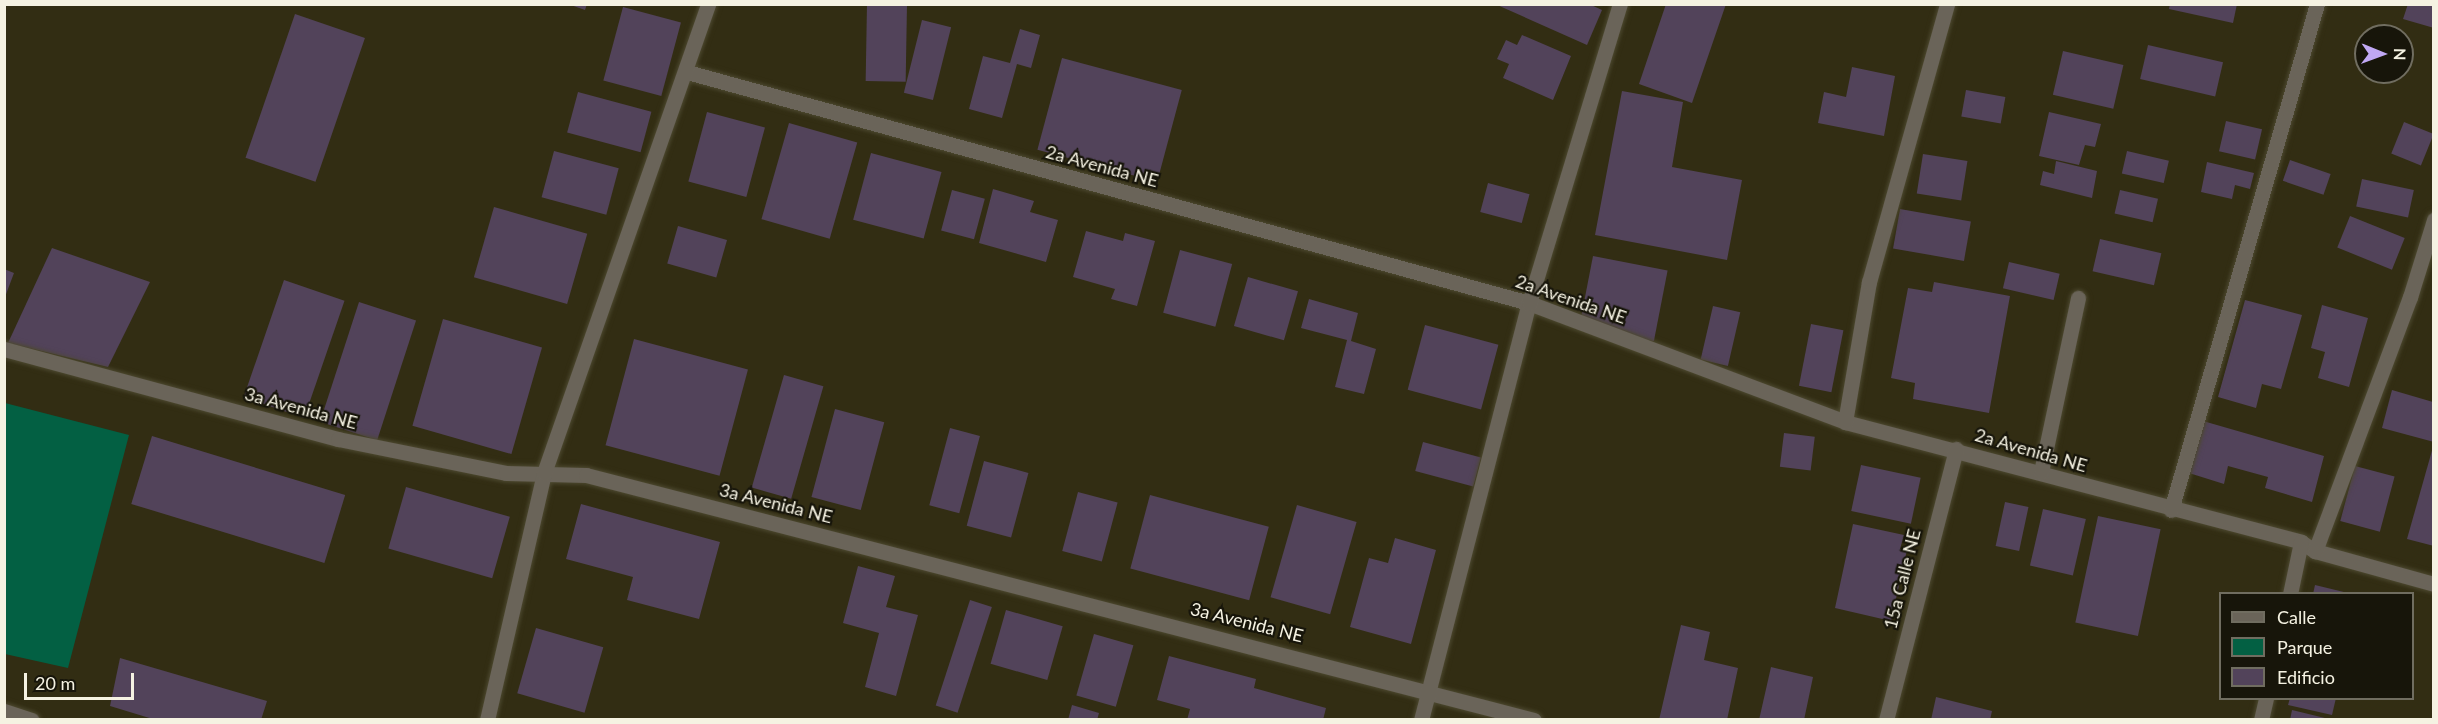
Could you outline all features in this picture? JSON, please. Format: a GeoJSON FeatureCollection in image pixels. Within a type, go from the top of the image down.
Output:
{"type":"FeatureCollection","features":[{"type":"Feature","properties":{"kind":"street"},"geometry":{"type":"LineString","coordinates":[[487,720],[544,473],[687,72],[708,4]]}},
{"type":"Feature","properties":{"kind":"street"},"geometry":{"type":"LineString","coordinates":[[1421,720],[1529,303],[1620,4]]}},
{"type":"Feature","properties":{"kind":"street"},"geometry":{"type":"LineString","coordinates":[[1845,422],[1869,282],[1947,4]]}},
{"type":"Feature","properties":{"kind":"street"},"geometry":{"type":"LineString","coordinates":[[2171,510],[2317,4]]}},
{"type":"Feature","properties":{"kind":"street","name":"2a Avenida NE"},"geometry":{"type":"LineString","coordinates":[[687,72],[1529,303],[1845,422],[1956,449],[2171,510],[2301,542],[2315,551],[2433,584]]}},
{"type":"Feature","properties":{"kind":"street"},"geometry":{"type":"LineString","coordinates":[[2315,551],[2410,297],[2433,220]]}},
{"type":"Feature","properties":{"kind":"street"},"geometry":{"type":"LineString","coordinates":[[2041,472],[2078,298]]}},
{"type":"Feature","properties":{"kind":"street","name":"3a Avenida NE"},"geometry":{"type":"LineString","coordinates":[[4,349],[338,439],[506,473],[586,475],[1430,689],[1534,720]]}},
{"type":"Feature","properties":{"kind":"street","name":"15a Calle NE"},"geometry":{"type":"LineString","coordinates":[[1886,720],[1956,449]]}},
{"type":"Feature","properties":{"kind":"street"},"geometry":{"type":"LineString","coordinates":[[2290,592],[2301,542]]}},
{"type":"Feature","properties":{"kind":"street"},"geometry":{"type":"LineString","coordinates":[[2261,720],[2266,700]]}},
{"type":"Feature","properties":{"kind":"street"},"geometry":{"type":"LineString","coordinates":[[4,711],[32,720]]}},
{"type":"Feature","properties":{"kind":"green space"},"geometry":{"type":"Polygon","coordinates":[[[5,403],[129,435],[68,668],[5,654],[5,403]]]}},
{"type":"Feature","properties":{"kind":"building"},"geometry":{"type":"Polygon","coordinates":[[[568,4],[587,4],[585,10],[568,4]]]}},
{"type":"Feature","properties":{"kind":"building"},"geometry":{"type":"Polygon","coordinates":[[[867,4],[907,5],[906,82],[866,81],[867,4]]]}},
{"type":"Feature","properties":{"kind":"building"},"geometry":{"type":"Polygon","coordinates":[[[1495,4],[1589,4],[1602,10],[1587,45],[1495,4]]]}},
{"type":"Feature","properties":{"kind":"building"},"geometry":{"type":"Polygon","coordinates":[[[1666,4],[1726,4],[1692,103],[1639,84],[1666,4]]]}},
{"type":"Feature","properties":{"kind":"building"},"geometry":{"type":"Polygon","coordinates":[[[2170,4],[2237,4],[2233,23],[2169,9],[2170,4]]]}},
{"type":"Feature","properties":{"kind":"building"},"geometry":{"type":"Polygon","coordinates":[[[2408,4],[2434,4],[2434,28],[2403,19],[2408,4]]]}},
{"type":"Feature","properties":{"kind":"building"},"geometry":{"type":"Polygon","coordinates":[[[623,7],[681,23],[661,96],[603,80],[623,7]]]}},
{"type":"Feature","properties":{"kind":"building"},"geometry":{"type":"Polygon","coordinates":[[[295,14],[365,38],[315,182],[246,158],[295,14]]]}},
{"type":"Feature","properties":{"kind":"building"},"geometry":{"type":"Polygon","coordinates":[[[922,20],[951,27],[933,100],[904,93],[922,20]]]}},
{"type":"Feature","properties":{"kind":"building"},"geometry":{"type":"Polygon","coordinates":[[[1020,29],[1040,35],[1031,68],[1017,64],[1002,118],[969,109],[983,56],[1010,63],[1020,29]]]}},
{"type":"Feature","properties":{"kind":"building"},"geometry":{"type":"Polygon","coordinates":[[[1522,35],[1571,56],[1553,100],[1503,78],[1509,64],[1497,59],[1506,40],[1517,45],[1522,35]]]}},
{"type":"Feature","properties":{"kind":"building"},"geometry":{"type":"Polygon","coordinates":[[[2148,45],[2223,62],[2215,96],[2140,79],[2148,45]]]}},
{"type":"Feature","properties":{"kind":"building"},"geometry":{"type":"Polygon","coordinates":[[[2063,51],[2123,65],[2113,109],[2053,95],[2063,51]]]}},
{"type":"Feature","properties":{"kind":"building"},"geometry":{"type":"Polygon","coordinates":[[[1062,58],[1182,90],[1157,182],[1037,150],[1062,58]]]}},
{"type":"Feature","properties":{"kind":"building"},"geometry":{"type":"Polygon","coordinates":[[[1852,67],[1895,76],[1884,136],[1818,123],[1824,92],[1846,97],[1852,67]]]}},
{"type":"Feature","properties":{"kind":"building"},"geometry":{"type":"Polygon","coordinates":[[[1966,90],[2005,97],[2001,124],[1961,117],[1966,90]]]}},
{"type":"Feature","properties":{"kind":"building"},"geometry":{"type":"Polygon","coordinates":[[[1622,91],[1683,102],[1672,167],[1742,180],[1727,260],[1595,235],[1622,91]]]}},
{"type":"Feature","properties":{"kind":"building"},"geometry":{"type":"Polygon","coordinates":[[[578,92],[651,112],[641,152],[567,133],[578,92]]]}},
{"type":"Feature","properties":{"kind":"building"},"geometry":{"type":"Polygon","coordinates":[[[707,112],[765,128],[746,197],[688,182],[707,112]]]}},
{"type":"Feature","properties":{"kind":"building"},"geometry":{"type":"Polygon","coordinates":[[[2049,112],[2101,124],[2095,147],[2085,145],[2079,165],[2039,156],[2049,112]]]}},
{"type":"Feature","properties":{"kind":"building"},"geometry":{"type":"Polygon","coordinates":[[[2226,121],[2262,129],[2255,160],[2219,151],[2226,121]]]}},
{"type":"Feature","properties":{"kind":"building"},"geometry":{"type":"Polygon","coordinates":[[[2404,122],[2434,134],[2421,166],[2391,154],[2404,122]]]}},
{"type":"Feature","properties":{"kind":"building"},"geometry":{"type":"Polygon","coordinates":[[[789,123],[857,143],[830,239],[761,219],[789,123]]]}},
{"type":"Feature","properties":{"kind":"building"},"geometry":{"type":"Polygon","coordinates":[[[554,151],[619,168],[606,215],[542,197],[554,151]]]}},
{"type":"Feature","properties":{"kind":"building"},"geometry":{"type":"Polygon","coordinates":[[[2127,151],[2169,161],[2164,183],[2122,173],[2127,151]]]}},
{"type":"Feature","properties":{"kind":"building"},"geometry":{"type":"Polygon","coordinates":[[[871,153],[942,172],[924,239],[853,220],[871,153]]]}},
{"type":"Feature","properties":{"kind":"building"},"geometry":{"type":"Polygon","coordinates":[[[1923,154],[1967,161],[1961,201],[1917,194],[1923,154]]]}},
{"type":"Feature","properties":{"kind":"building"},"geometry":{"type":"Polygon","coordinates":[[[2290,160],[2331,174],[2323,195],[2283,181],[2290,160]]]}},
{"type":"Feature","properties":{"kind":"building"},"geometry":{"type":"Polygon","coordinates":[[[2056,161],[2097,171],[2092,198],[2040,185],[2043,171],[2054,174],[2056,161]]]}},
{"type":"Feature","properties":{"kind":"building"},"geometry":{"type":"Polygon","coordinates":[[[2207,162],[2254,173],[2250,189],[2235,185],[2232,199],[2201,192],[2207,162]]]}},
{"type":"Feature","properties":{"kind":"building"},"geometry":{"type":"Polygon","coordinates":[[[2362,179],[2414,190],[2408,217],[2356,206],[2362,179]]]}},
{"type":"Feature","properties":{"kind":"building"},"geometry":{"type":"Polygon","coordinates":[[[1488,183],[1530,194],[1522,223],[1480,212],[1488,183]]]}},
{"type":"Feature","properties":{"kind":"building"},"geometry":{"type":"Polygon","coordinates":[[[993,189],[1034,201],[1030,212],[1058,220],[1046,262],[979,243],[993,189]]]}},
{"type":"Feature","properties":{"kind":"building"},"geometry":{"type":"Polygon","coordinates":[[[952,190],[985,199],[974,239],[941,231],[952,190]]]}},
{"type":"Feature","properties":{"kind":"building"},"geometry":{"type":"Polygon","coordinates":[[[2120,190],[2158,199],[2153,222],[2115,213],[2120,190]]]}},
{"type":"Feature","properties":{"kind":"building"},"geometry":{"type":"Polygon","coordinates":[[[494,207],[587,234],[567,304],[474,277],[494,207]]]}},
{"type":"Feature","properties":{"kind":"building"},"geometry":{"type":"Polygon","coordinates":[[[1900,209],[1971,222],[1964,261],[1893,248],[1900,209]]]}},
{"type":"Feature","properties":{"kind":"building"},"geometry":{"type":"Polygon","coordinates":[[[2350,216],[2405,238],[2392,270],[2337,248],[2350,216]]]}},
{"type":"Feature","properties":{"kind":"building"},"geometry":{"type":"Polygon","coordinates":[[[678,226],[727,240],[716,278],[667,263],[678,226]]]}},
{"type":"Feature","properties":{"kind":"building"},"geometry":{"type":"Polygon","coordinates":[[[1086,231],[1123,241],[1125,233],[1155,241],[1137,306],[1111,299],[1115,289],[1073,277],[1086,231]]]}},
{"type":"Feature","properties":{"kind":"building"},"geometry":{"type":"Polygon","coordinates":[[[2100,239],[2161,253],[2154,285],[2093,271],[2100,239]]]}},
{"type":"Feature","properties":{"kind":"building"},"geometry":{"type":"Polygon","coordinates":[[[52,248],[150,282],[108,367],[8,343],[52,248]]]}},
{"type":"Feature","properties":{"kind":"building"},"geometry":{"type":"Polygon","coordinates":[[[1180,250],[1232,264],[1215,327],[1163,313],[1180,250]]]}},
{"type":"Feature","properties":{"kind":"building"},"geometry":{"type":"Polygon","coordinates":[[[1593,256],[1668,271],[1654,341],[1579,327],[1593,256]]]}},
{"type":"Feature","properties":{"kind":"building"},"geometry":{"type":"Polygon","coordinates":[[[2009,262],[2060,274],[2054,300],[2003,288],[2009,262]]]}},
{"type":"Feature","properties":{"kind":"building"},"geometry":{"type":"Polygon","coordinates":[[[4,269],[14,273],[5,297],[4,297],[4,269]]]}},
{"type":"Feature","properties":{"kind":"building"},"geometry":{"type":"Polygon","coordinates":[[[1248,277],[1298,291],[1284,340],[1234,326],[1248,277]]]}},
{"type":"Feature","properties":{"kind":"building"},"geometry":{"type":"Polygon","coordinates":[[[284,280],[345,301],[304,418],[244,397],[284,280]]]}},
{"type":"Feature","properties":{"kind":"building"},"geometry":{"type":"Polygon","coordinates":[[[1934,282],[2010,296],[1989,413],[1913,399],[1915,383],[1891,378],[1908,288],[1932,292],[1934,282]]]}},
{"type":"Feature","properties":{"kind":"building"},"geometry":{"type":"Polygon","coordinates":[[[1309,299],[1358,313],[1351,341],[1376,349],[1364,394],[1335,387],[1347,340],[1301,328],[1309,299]]]}},
{"type":"Feature","properties":{"kind":"building"},"geometry":{"type":"Polygon","coordinates":[[[2245,300],[2302,315],[2281,389],[2262,384],[2256,408],[2218,397],[2245,300]]]}},
{"type":"Feature","properties":{"kind":"building"},"geometry":{"type":"Polygon","coordinates":[[[359,302],[416,321],[377,440],[320,422],[359,302]]]}},
{"type":"Feature","properties":{"kind":"building"},"geometry":{"type":"Polygon","coordinates":[[[2322,305],[2368,318],[2349,387],[2318,378],[2325,352],[2311,348],[2322,305]]]}},
{"type":"Feature","properties":{"kind":"building"},"geometry":{"type":"Polygon","coordinates":[[[1713,306],[1740,312],[1728,366],[1701,360],[1713,306]]]}},
{"type":"Feature","properties":{"kind":"building"},"geometry":{"type":"Polygon","coordinates":[[[443,319],[542,347],[511,454],[412,426],[443,319]]]}},
{"type":"Feature","properties":{"kind":"building"},"geometry":{"type":"Polygon","coordinates":[[[1811,324],[1843,330],[1831,392],[1799,386],[1811,324]]]}},
{"type":"Feature","properties":{"kind":"building"},"geometry":{"type":"Polygon","coordinates":[[[1425,325],[1498,345],[1481,409],[1408,390],[1425,325]]]}},
{"type":"Feature","properties":{"kind":"building"},"geometry":{"type":"Polygon","coordinates":[[[634,339],[748,370],[720,476],[606,445],[634,339]]]}},
{"type":"Feature","properties":{"kind":"building"},"geometry":{"type":"Polygon","coordinates":[[[784,375],[823,386],[791,499],[752,487],[784,375]]]}},
{"type":"Feature","properties":{"kind":"building"},"geometry":{"type":"Polygon","coordinates":[[[2392,390],[2433,402],[2434,442],[2382,428],[2392,390]]]}},
{"type":"Feature","properties":{"kind":"building"},"geometry":{"type":"Polygon","coordinates":[[[835,409],[884,422],[861,510],[811,497],[835,409]]]}},
{"type":"Feature","properties":{"kind":"building"},"geometry":{"type":"Polygon","coordinates":[[[2203,421],[2324,456],[2312,502],[2265,488],[2268,477],[2228,466],[2224,484],[2189,473],[2203,421]]]}},
{"type":"Feature","properties":{"kind":"building"},"geometry":{"type":"Polygon","coordinates":[[[950,428],[980,436],[959,513],[929,505],[950,428]]]}},
{"type":"Feature","properties":{"kind":"building"},"geometry":{"type":"Polygon","coordinates":[[[1784,433],[1815,437],[1811,471],[1780,467],[1784,433]]]}},
{"type":"Feature","properties":{"kind":"building"},"geometry":{"type":"Polygon","coordinates":[[[152,436],[345,495],[324,563],[131,504],[152,436]]]}},
{"type":"Feature","properties":{"kind":"building"},"geometry":{"type":"Polygon","coordinates":[[[1423,442],[1481,458],[1473,487],[1415,471],[1423,442]]]}},
{"type":"Feature","properties":{"kind":"building"},"geometry":{"type":"Polygon","coordinates":[[[2434,447],[2434,546],[2407,539],[2434,447]]]}},
{"type":"Feature","properties":{"kind":"building"},"geometry":{"type":"Polygon","coordinates":[[[984,461],[1028,473],[1011,538],[967,526],[984,461]]]}},
{"type":"Feature","properties":{"kind":"building"},"geometry":{"type":"Polygon","coordinates":[[[1861,465],[1921,478],[1911,524],[1851,511],[1861,465]]]}},
{"type":"Feature","properties":{"kind":"building"},"geometry":{"type":"Polygon","coordinates":[[[2355,466],[2395,477],[2380,532],[2340,521],[2355,466]]]}},
{"type":"Feature","properties":{"kind":"building"},"geometry":{"type":"Polygon","coordinates":[[[406,487],[510,517],[492,578],[388,549],[406,487]]]}},
{"type":"Feature","properties":{"kind":"building"},"geometry":{"type":"Polygon","coordinates":[[[1078,492],[1118,503],[1102,562],[1062,551],[1078,492]]]}},
{"type":"Feature","properties":{"kind":"building"},"geometry":{"type":"Polygon","coordinates":[[[1150,495],[1269,527],[1249,600],[1130,568],[1150,495]]]}},
{"type":"Feature","properties":{"kind":"building"},"geometry":{"type":"Polygon","coordinates":[[[2005,502],[2028,507],[2019,551],[1996,546],[2005,502]]]}},
{"type":"Feature","properties":{"kind":"building"},"geometry":{"type":"Polygon","coordinates":[[[581,504],[720,542],[699,619],[627,600],[633,577],[566,559],[581,504]]]}},
{"type":"Feature","properties":{"kind":"building"},"geometry":{"type":"Polygon","coordinates":[[[1297,505],[1357,522],[1330,614],[1271,597],[1297,505]]]}},
{"type":"Feature","properties":{"kind":"building"},"geometry":{"type":"Polygon","coordinates":[[[2043,509],[2086,519],[2073,575],[2030,566],[2043,509]]]}},
{"type":"Feature","properties":{"kind":"building"},"geometry":{"type":"Polygon","coordinates":[[[2098,516],[2161,529],[2138,636],[2075,623],[2098,516]]]}},
{"type":"Feature","properties":{"kind":"building"},"geometry":{"type":"Polygon","coordinates":[[[1853,524],[1904,535],[1900,549],[1907,550],[1891,621],[1835,608],[1853,524]]]}},
{"type":"Feature","properties":{"kind":"building"},"geometry":{"type":"Polygon","coordinates":[[[1395,538],[1436,550],[1411,644],[1350,627],[1369,558],[1388,563],[1395,538]]]}},
{"type":"Feature","properties":{"kind":"building"},"geometry":{"type":"Polygon","coordinates":[[[858,566],[895,576],[886,607],[918,615],[896,696],[865,687],[879,633],[843,623],[858,566]]]}},
{"type":"Feature","properties":{"kind":"building"},"geometry":{"type":"Polygon","coordinates":[[[2315,585],[2344,592],[2313,592],[2315,585]]]}},
{"type":"Feature","properties":{"kind":"building"},"geometry":{"type":"Polygon","coordinates":[[[970,600],[992,607],[958,713],[936,706],[970,600]]]}},
{"type":"Feature","properties":{"kind":"building"},"geometry":{"type":"Polygon","coordinates":[[[1006,610],[1063,626],[1047,680],[991,664],[1006,610]]]}},
{"type":"Feature","properties":{"kind":"building"},"geometry":{"type":"Polygon","coordinates":[[[1681,625],[1710,632],[1704,660],[1738,668],[1727,720],[1659,720],[1681,625]]]}},
{"type":"Feature","properties":{"kind":"building"},"geometry":{"type":"Polygon","coordinates":[[[536,628],[603,647],[585,713],[517,693],[536,628]]]}},
{"type":"Feature","properties":{"kind":"building"},"geometry":{"type":"Polygon","coordinates":[[[1094,634],[1133,645],[1116,707],[1076,696],[1094,634]]]}},
{"type":"Feature","properties":{"kind":"building"},"geometry":{"type":"Polygon","coordinates":[[[1169,656],[1256,679],[1254,688],[1326,708],[1323,720],[1187,720],[1190,709],[1157,700],[1169,656]]]}},
{"type":"Feature","properties":{"kind":"building"},"geometry":{"type":"Polygon","coordinates":[[[120,658],[267,701],[261,720],[156,720],[110,706],[120,658]]]}},
{"type":"Feature","properties":{"kind":"building"},"geometry":{"type":"Polygon","coordinates":[[[1771,667],[1813,677],[1804,720],[1759,720],[1771,667]]]}},
{"type":"Feature","properties":{"kind":"building"},"geometry":{"type":"Polygon","coordinates":[[[1936,697],[1992,711],[1990,720],[1931,720],[1936,697]]]}},
{"type":"Feature","properties":{"kind":"building"},"geometry":{"type":"Polygon","coordinates":[[[2289,700],[2336,700],[2332,715],[2288,705],[2289,700]]]}},
{"type":"Feature","properties":{"kind":"building"},"geometry":{"type":"Polygon","coordinates":[[[1072,705],[1099,713],[1097,720],[1068,720],[1072,705]]]}},
{"type":"Feature","properties":{"kind":"building"},"geometry":{"type":"Polygon","coordinates":[[[2292,710],[2329,719],[2329,720],[2290,720],[2292,710]]]}}]}
